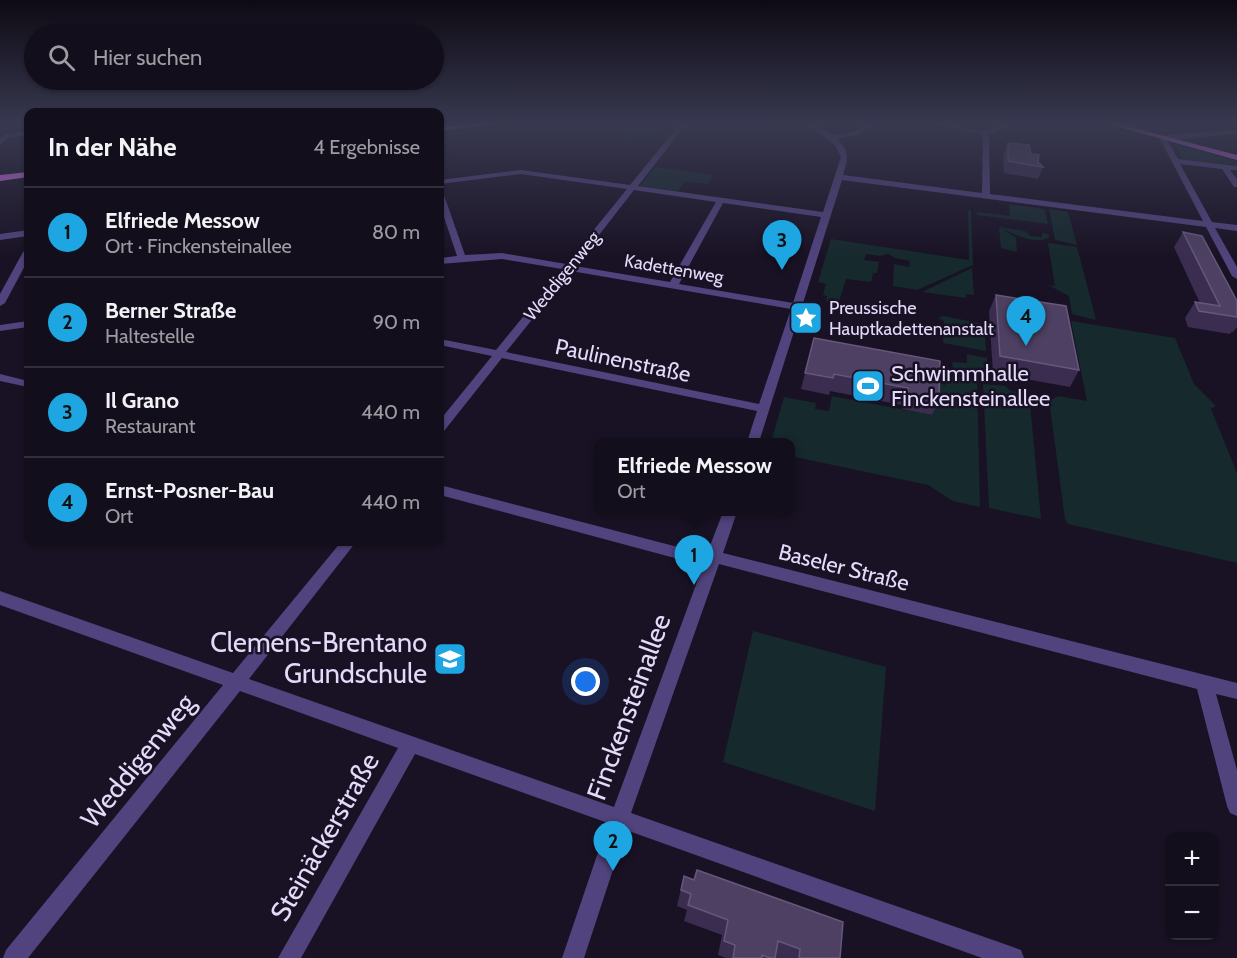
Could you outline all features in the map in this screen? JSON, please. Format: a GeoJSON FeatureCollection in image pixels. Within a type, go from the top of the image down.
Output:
{"type":"FeatureCollection","features":[{"type":"Feature","properties":{"kind":"main road"},"geometry":{"type":"LineString","coordinates":[[0,178],[24,175]]}},
{"type":"Feature","properties":{"kind":"street","name":"Weddigenweg"},"geometry":{"type":"LineString","coordinates":[[444,424],[648,169]]}},
{"type":"Feature","properties":{"kind":"street"},"geometry":{"type":"LineString","coordinates":[[754,438],[841,169]]}},
{"type":"Feature","properties":{"kind":"street"},"geometry":{"type":"LineString","coordinates":[[986,169],[986,196]]}},
{"type":"Feature","properties":{"kind":"street"},"geometry":{"type":"LineString","coordinates":[[1178,169],[1235,270]]}},
{"type":"Feature","properties":{"kind":"street"},"geometry":{"type":"LineString","coordinates":[[1227,169],[1237,185]]}},
{"type":"Feature","properties":{"kind":"street"},"geometry":{"type":"LineString","coordinates":[[444,181],[519,172],[825,215]]}},
{"type":"Feature","properties":{"kind":"street"},"geometry":{"type":"LineString","coordinates":[[838,177],[1237,228]]}},
{"type":"Feature","properties":{"kind":"street"},"geometry":{"type":"LineString","coordinates":[[673,285],[721,200]]}},
{"type":"Feature","properties":{"kind":"street"},"geometry":{"type":"LineString","coordinates":[[444,206],[462,258]]}},
{"type":"Feature","properties":{"kind":"street"},"geometry":{"type":"LineString","coordinates":[[0,237],[24,234]]}},
{"type":"Feature","properties":{"kind":"street","name":"Kadettenweg"},"geometry":{"type":"LineString","coordinates":[[444,260],[502,256],[797,306]]}},
{"type":"Feature","properties":{"kind":"street"},"geometry":{"type":"LineString","coordinates":[[0,303],[24,259]]}},
{"type":"Feature","properties":{"kind":"street"},"geometry":{"type":"LineString","coordinates":[[0,328],[24,325]]}},
{"type":"Feature","properties":{"kind":"street","name":"Paulinenstraße"},"geometry":{"type":"LineString","coordinates":[[444,343],[764,409]]}},
{"type":"Feature","properties":{"kind":"street"},"geometry":{"type":"LineString","coordinates":[[0,377],[24,383]]}},
{"type":"Feature","properties":{"kind":"street","name":"Baseler Straße"},"geometry":{"type":"LineString","coordinates":[[444,491],[697,558],[714,557],[1237,691]]}},
{"type":"Feature","properties":{"kind":"street","name":"Finckensteinallee"},"geometry":{"type":"LineString","coordinates":[[573,958],[619,819],[729,516]]}},
{"type":"Feature","properties":{"kind":"street","name":"Weddigenweg"},"geometry":{"type":"LineString","coordinates":[[14,958],[346,546]]}},
{"type":"Feature","properties":{"kind":"street"},"geometry":{"type":"LineString","coordinates":[[0,598],[1013,958]]}},
{"type":"Feature","properties":{"kind":"street"},"geometry":{"type":"LineString","coordinates":[[1204,683],[1237,806]]}},
{"type":"Feature","properties":{"kind":"street","name":"Steinäckerstraße"},"geometry":{"type":"LineString","coordinates":[[289,958],[410,745]]}},
{"type":"Feature","properties":{"kind":"green space"},"geometry":{"type":"Polygon","coordinates":[[[654,169],[713,175],[708,184],[685,181],[678,191],[640,186],[654,169]]]}},
{"type":"Feature","properties":{"kind":"green space"},"geometry":{"type":"Polygon","coordinates":[[[1009,204],[1045,209],[1048,224],[977,215],[977,212],[1010,216],[1009,204]]]}},
{"type":"Feature","properties":{"kind":"green space"},"geometry":{"type":"Polygon","coordinates":[[[1049,209],[1068,212],[1077,245],[1055,240],[1049,209]]]}},
{"type":"Feature","properties":{"kind":"green space"},"geometry":{"type":"Polygon","coordinates":[[[968,210],[971,210],[973,265],[917,290],[893,286],[894,264],[909,267],[910,261],[888,254],[880,256],[866,254],[864,260],[879,262],[877,273],[873,273],[871,282],[846,279],[839,302],[828,304],[829,301],[826,301],[827,296],[823,295],[826,284],[818,282],[831,239],[969,260],[968,210]]]}},
{"type":"Feature","properties":{"kind":"green space"},"geometry":{"type":"Polygon","coordinates":[[[1000,227],[1025,231],[1031,236],[1042,237],[1042,233],[1049,234],[1049,237],[1032,240],[1001,228],[1016,238],[1017,252],[1001,248],[1000,227]]]}},
{"type":"Feature","properties":{"kind":"green space"},"geometry":{"type":"Polygon","coordinates":[[[1048,243],[1077,247],[1096,320],[1072,314],[1069,296],[1048,285],[1055,286],[1048,243]]]}},
{"type":"Feature","properties":{"kind":"green space"},"geometry":{"type":"Polygon","coordinates":[[[972,268],[974,295],[966,294],[966,298],[922,292],[972,268]]]}},
{"type":"Feature","properties":{"kind":"green space"},"geometry":{"type":"Polygon","coordinates":[[[943,316],[984,324],[986,351],[943,343],[944,321],[938,318],[943,316]]]}},
{"type":"Feature","properties":{"kind":"green space"},"geometry":{"type":"Polygon","coordinates":[[[1071,321],[1175,338],[1194,384],[1216,406],[1211,409],[1237,473],[1237,563],[1068,524],[1065,519],[1050,407],[1030,404],[1041,519],[989,508],[983,384],[1005,386],[1011,391],[1053,399],[1058,396],[1087,401],[1071,321]]]}},
{"type":"Feature","properties":{"kind":"green space"},"geometry":{"type":"Polygon","coordinates":[[[967,354],[987,358],[988,372],[975,369],[971,373],[953,370],[952,362],[967,363],[967,354]]]}},
{"type":"Feature","properties":{"kind":"green space"},"geometry":{"type":"Polygon","coordinates":[[[948,375],[975,380],[977,383],[980,507],[953,501],[928,485],[795,457],[795,438],[772,438],[784,397],[816,403],[815,409],[829,411],[832,396],[932,415],[934,382],[945,385],[948,375]]]}},
{"type":"Feature","properties":{"kind":"green space"},"geometry":{"type":"Polygon","coordinates":[[[753,631],[886,667],[875,811],[723,762],[753,631]]]}},
{"type":"Feature","properties":{"kind":"building"},"geometry":{"type":"Polygon","coordinates":[[[1183,232],[1202,236],[1237,301],[1237,317],[1199,311],[1195,302],[1220,306],[1183,232]]]}},
{"type":"Feature","properties":{"kind":"building"},"geometry":{"type":"Polygon","coordinates":[[[996,295],[1066,306],[1079,370],[1000,356],[996,295]]]}},
{"type":"Feature","properties":{"kind":"building"},"geometry":{"type":"Polygon","coordinates":[[[814,338],[940,361],[939,399],[908,393],[908,388],[834,374],[833,378],[805,373],[814,338]]]}},
{"type":"Feature","properties":{"kind":"building"},"geometry":{"type":"Polygon","coordinates":[[[697,870],[843,922],[840,958],[799,958],[800,949],[778,941],[775,958],[762,955],[762,958],[733,958],[735,945],[724,941],[728,920],[688,905],[691,894],[681,890],[684,876],[694,880],[697,870]]]}},
{"type":"Feature","properties":{"kind":"place","name":"Il Grano"},"geometry":{"type":"Point","coordinates":[782,270]}},
{"type":"Feature","properties":{"kind":"place","name":"Preussische Hauptkadettenanstalt"},"geometry":{"type":"Point","coordinates":[806,318]}},
{"type":"Feature","properties":{"kind":"place","name":"Ernst-Posner-Bau"},"geometry":{"type":"Point","coordinates":[1026,346]}},
{"type":"Feature","properties":{"kind":"place","name":"Schwimmhalle Finckensteinallee"},"geometry":{"type":"Point","coordinates":[868,386]}},
{"type":"Feature","properties":{"kind":"place","name":"Elfriede Messow"},"geometry":{"type":"Point","coordinates":[694,585]}},
{"type":"Feature","properties":{"kind":"place","name":"Clemens-Brentano Grundschule"},"geometry":{"type":"Point","coordinates":[450,659]}},
{"type":"Feature","properties":{"kind":"place","name":"Berner Straße"},"geometry":{"type":"Point","coordinates":[613,871]}}]}
